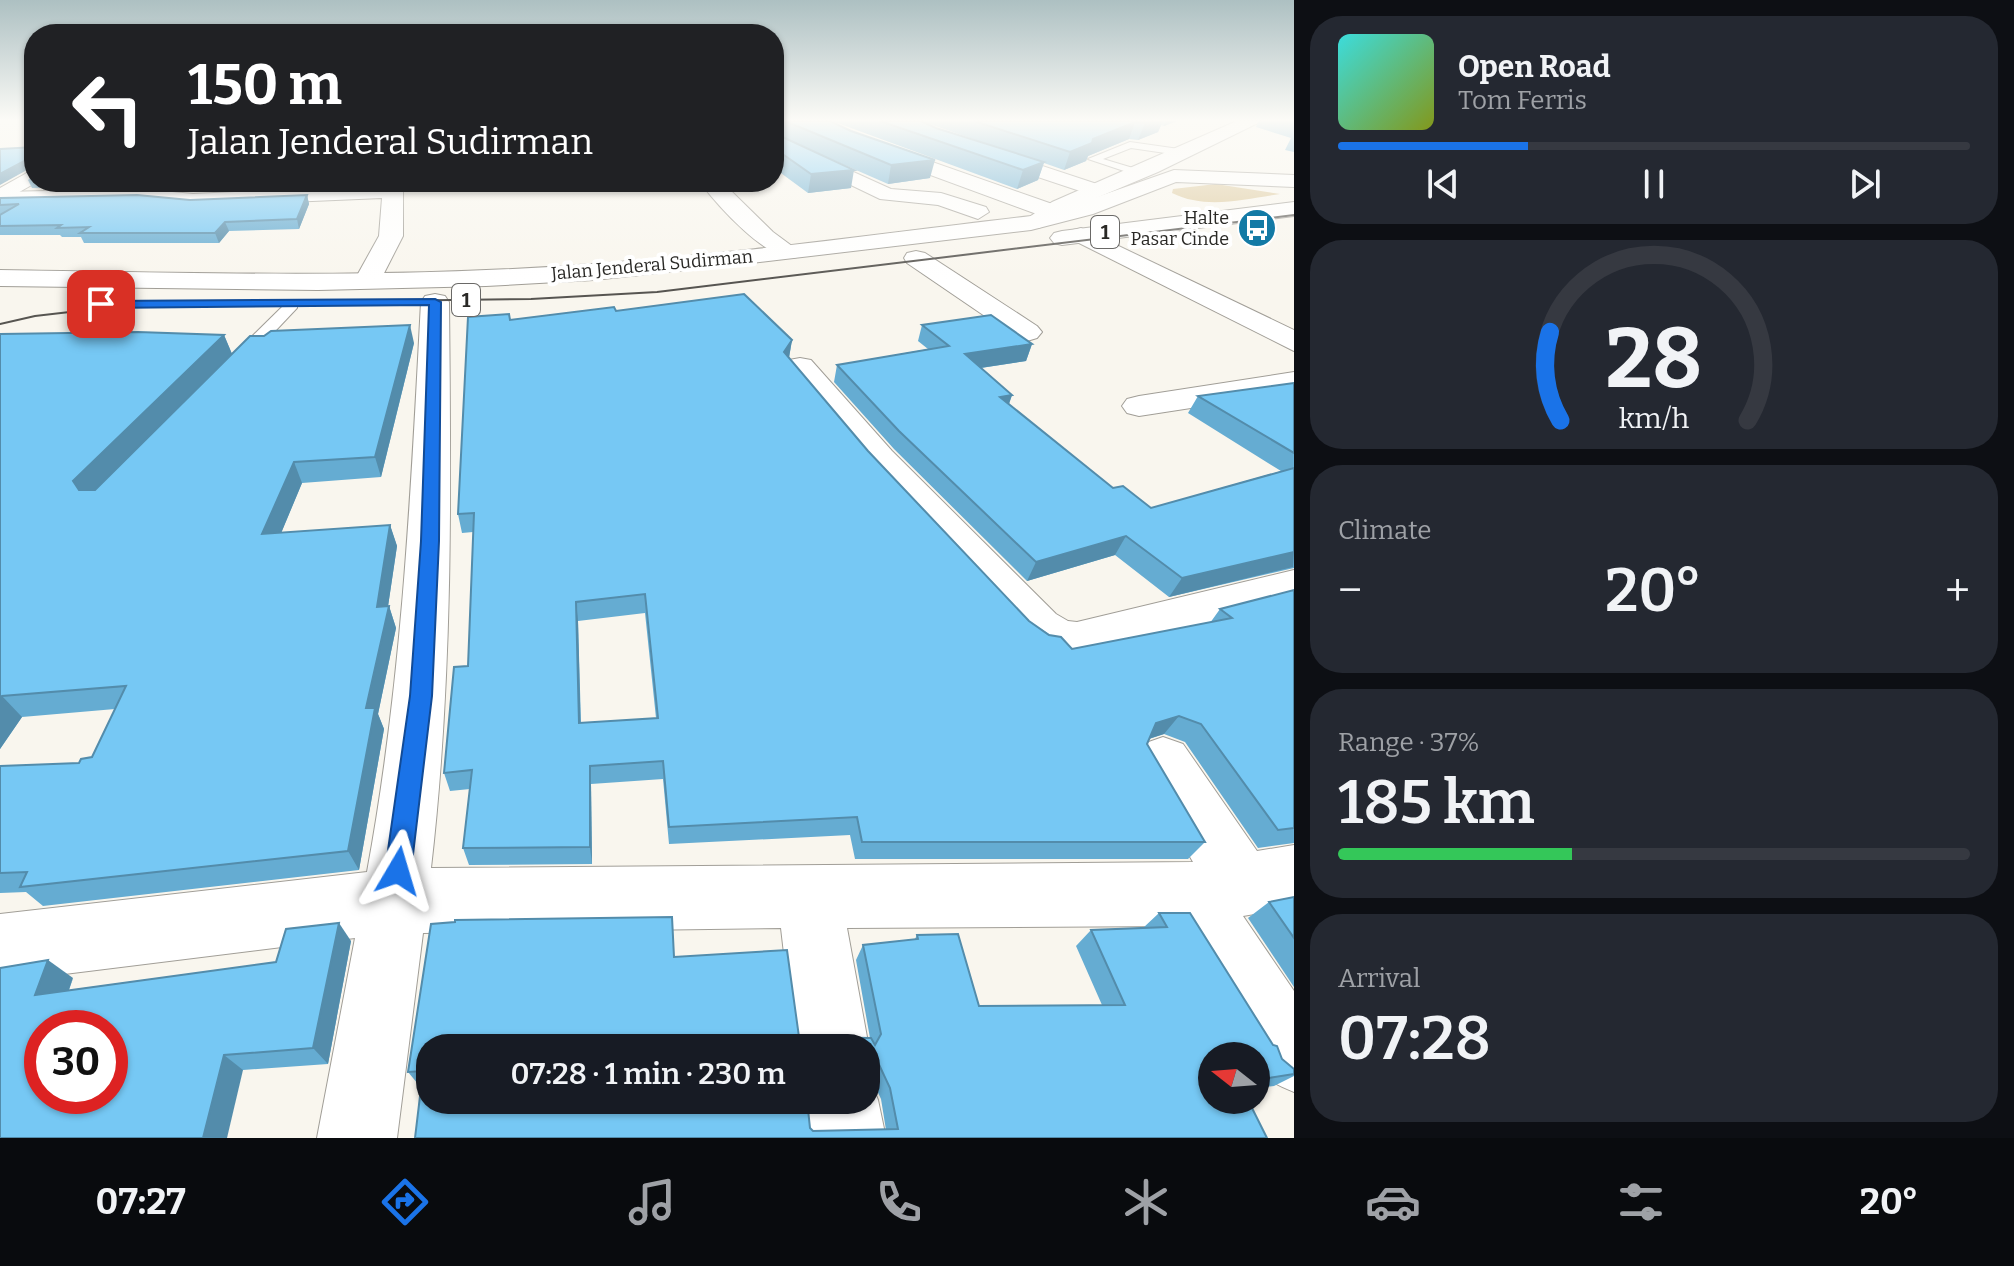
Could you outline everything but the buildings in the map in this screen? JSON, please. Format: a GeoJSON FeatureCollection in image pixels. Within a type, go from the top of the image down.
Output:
{"type":"FeatureCollection","features":[{"type":"Feature","properties":{"kind":"main road"},"geometry":{"type":"LineString","coordinates":[[843,174],[887,195],[941,199],[1030,219],[1096,190],[1142,180],[1150,174]]}},
{"type":"Feature","properties":{"kind":"main road"},"geometry":{"type":"LineString","coordinates":[[929,174],[1030,219]]}},
{"type":"Feature","properties":{"kind":"main road"},"geometry":{"type":"LineString","coordinates":[[1048,174],[1096,190]]}},
{"type":"Feature","properties":{"kind":"main road","name":"Jalan Jenderal Sudirman"},"geometry":{"type":"LineString","coordinates":[[0,278],[96,282],[367,281],[593,272],[788,252],[1030,219],[1085,209],[1142,180],[1174,176],[1294,181]]}},
{"type":"Feature","properties":{"kind":"main road"},"geometry":{"type":"LineString","coordinates":[[1142,180],[1154,196],[1183,206],[1244,213]]}},
{"type":"Feature","properties":{"kind":"main road"},"geometry":{"type":"LineString","coordinates":[[0,197],[24,181]]}},
{"type":"Feature","properties":{"kind":"main road"},"geometry":{"type":"LineString","coordinates":[[0,197],[141,195],[193,200],[268,192]]}},
{"type":"Feature","properties":{"kind":"main road"},"geometry":{"type":"LineString","coordinates":[[367,281],[391,236],[392,192]]}},
{"type":"Feature","properties":{"kind":"main road"},"geometry":{"type":"LineString","coordinates":[[720,192],[765,237],[788,252]]}},
{"type":"Feature","properties":{"kind":"main road","name":"Jalan Jenderal Sudirman"},"geometry":{"type":"LineString","coordinates":[[0,304],[435,302],[641,288],[916,258],[1244,213],[1294,209]]}},
{"type":"Feature","properties":{"kind":"main road"},"geometry":{"type":"LineString","coordinates":[[1081,235],[1294,342]]}},
{"type":"Feature","properties":{"kind":"main road"},"geometry":{"type":"LineString","coordinates":[[916,258],[1027,332]]}},
{"type":"Feature","properties":{"kind":"main road"},"geometry":{"type":"LineString","coordinates":[[357,1138],[395,901],[421,696],[430,541],[435,302]]}},
{"type":"Feature","properties":{"kind":"main road"},"geometry":{"type":"LineString","coordinates":[[800,367],[879,459],[1039,626],[1058,638],[1077,640],[1294,586]]}},
{"type":"Feature","properties":{"kind":"main road"},"geometry":{"type":"LineString","coordinates":[[1139,406],[1294,382]]}},
{"type":"Feature","properties":{"kind":"main road"},"geometry":{"type":"LineString","coordinates":[[1163,761],[1242,885],[1294,1055]]}},
{"type":"Feature","properties":{"kind":"main road"},"geometry":{"type":"LineString","coordinates":[[0,948],[395,901],[572,897],[809,898],[1242,885]]}},
{"type":"Feature","properties":{"kind":"main road"},"geometry":{"type":"LineString","coordinates":[[809,898],[830,1034]]}},
{"type":"Feature","properties":{"kind":"main road"},"geometry":{"type":"LineString","coordinates":[[842,1114],[846,1138]]}},
{"type":"Feature","properties":{"kind":"lane"},"geometry":{"type":"LineString","coordinates":[[1128,174],[1142,180]]}},
{"type":"Feature","properties":{"kind":"lane"},"geometry":{"type":"LineString","coordinates":[[228,371],[292,305]]}},
{"type":"Feature","properties":{"kind":"shaded area"},"geometry":{"type":"Polygon","coordinates":[[[1216,184],[1280,194],[1212,202],[1172,193],[1173,189],[1216,184]]]}},
{"type":"Feature","properties":{"kind":"tram line"},"geometry":{"type":"LineString","coordinates":[[0,324],[35,316],[139,304],[531,299],[657,292],[1294,215]]}},
{"type":"Feature","properties":{"kind":"place","name":"Halte Pasar Cinde"},"geometry":{"type":"Point","coordinates":[1257,228]}},
{"type":"Feature","properties":{"kind":"route"},"geometry":{"type":"LineString","coordinates":[[101,304],[435,302],[430,541],[421,696],[398,871]]}}]}
